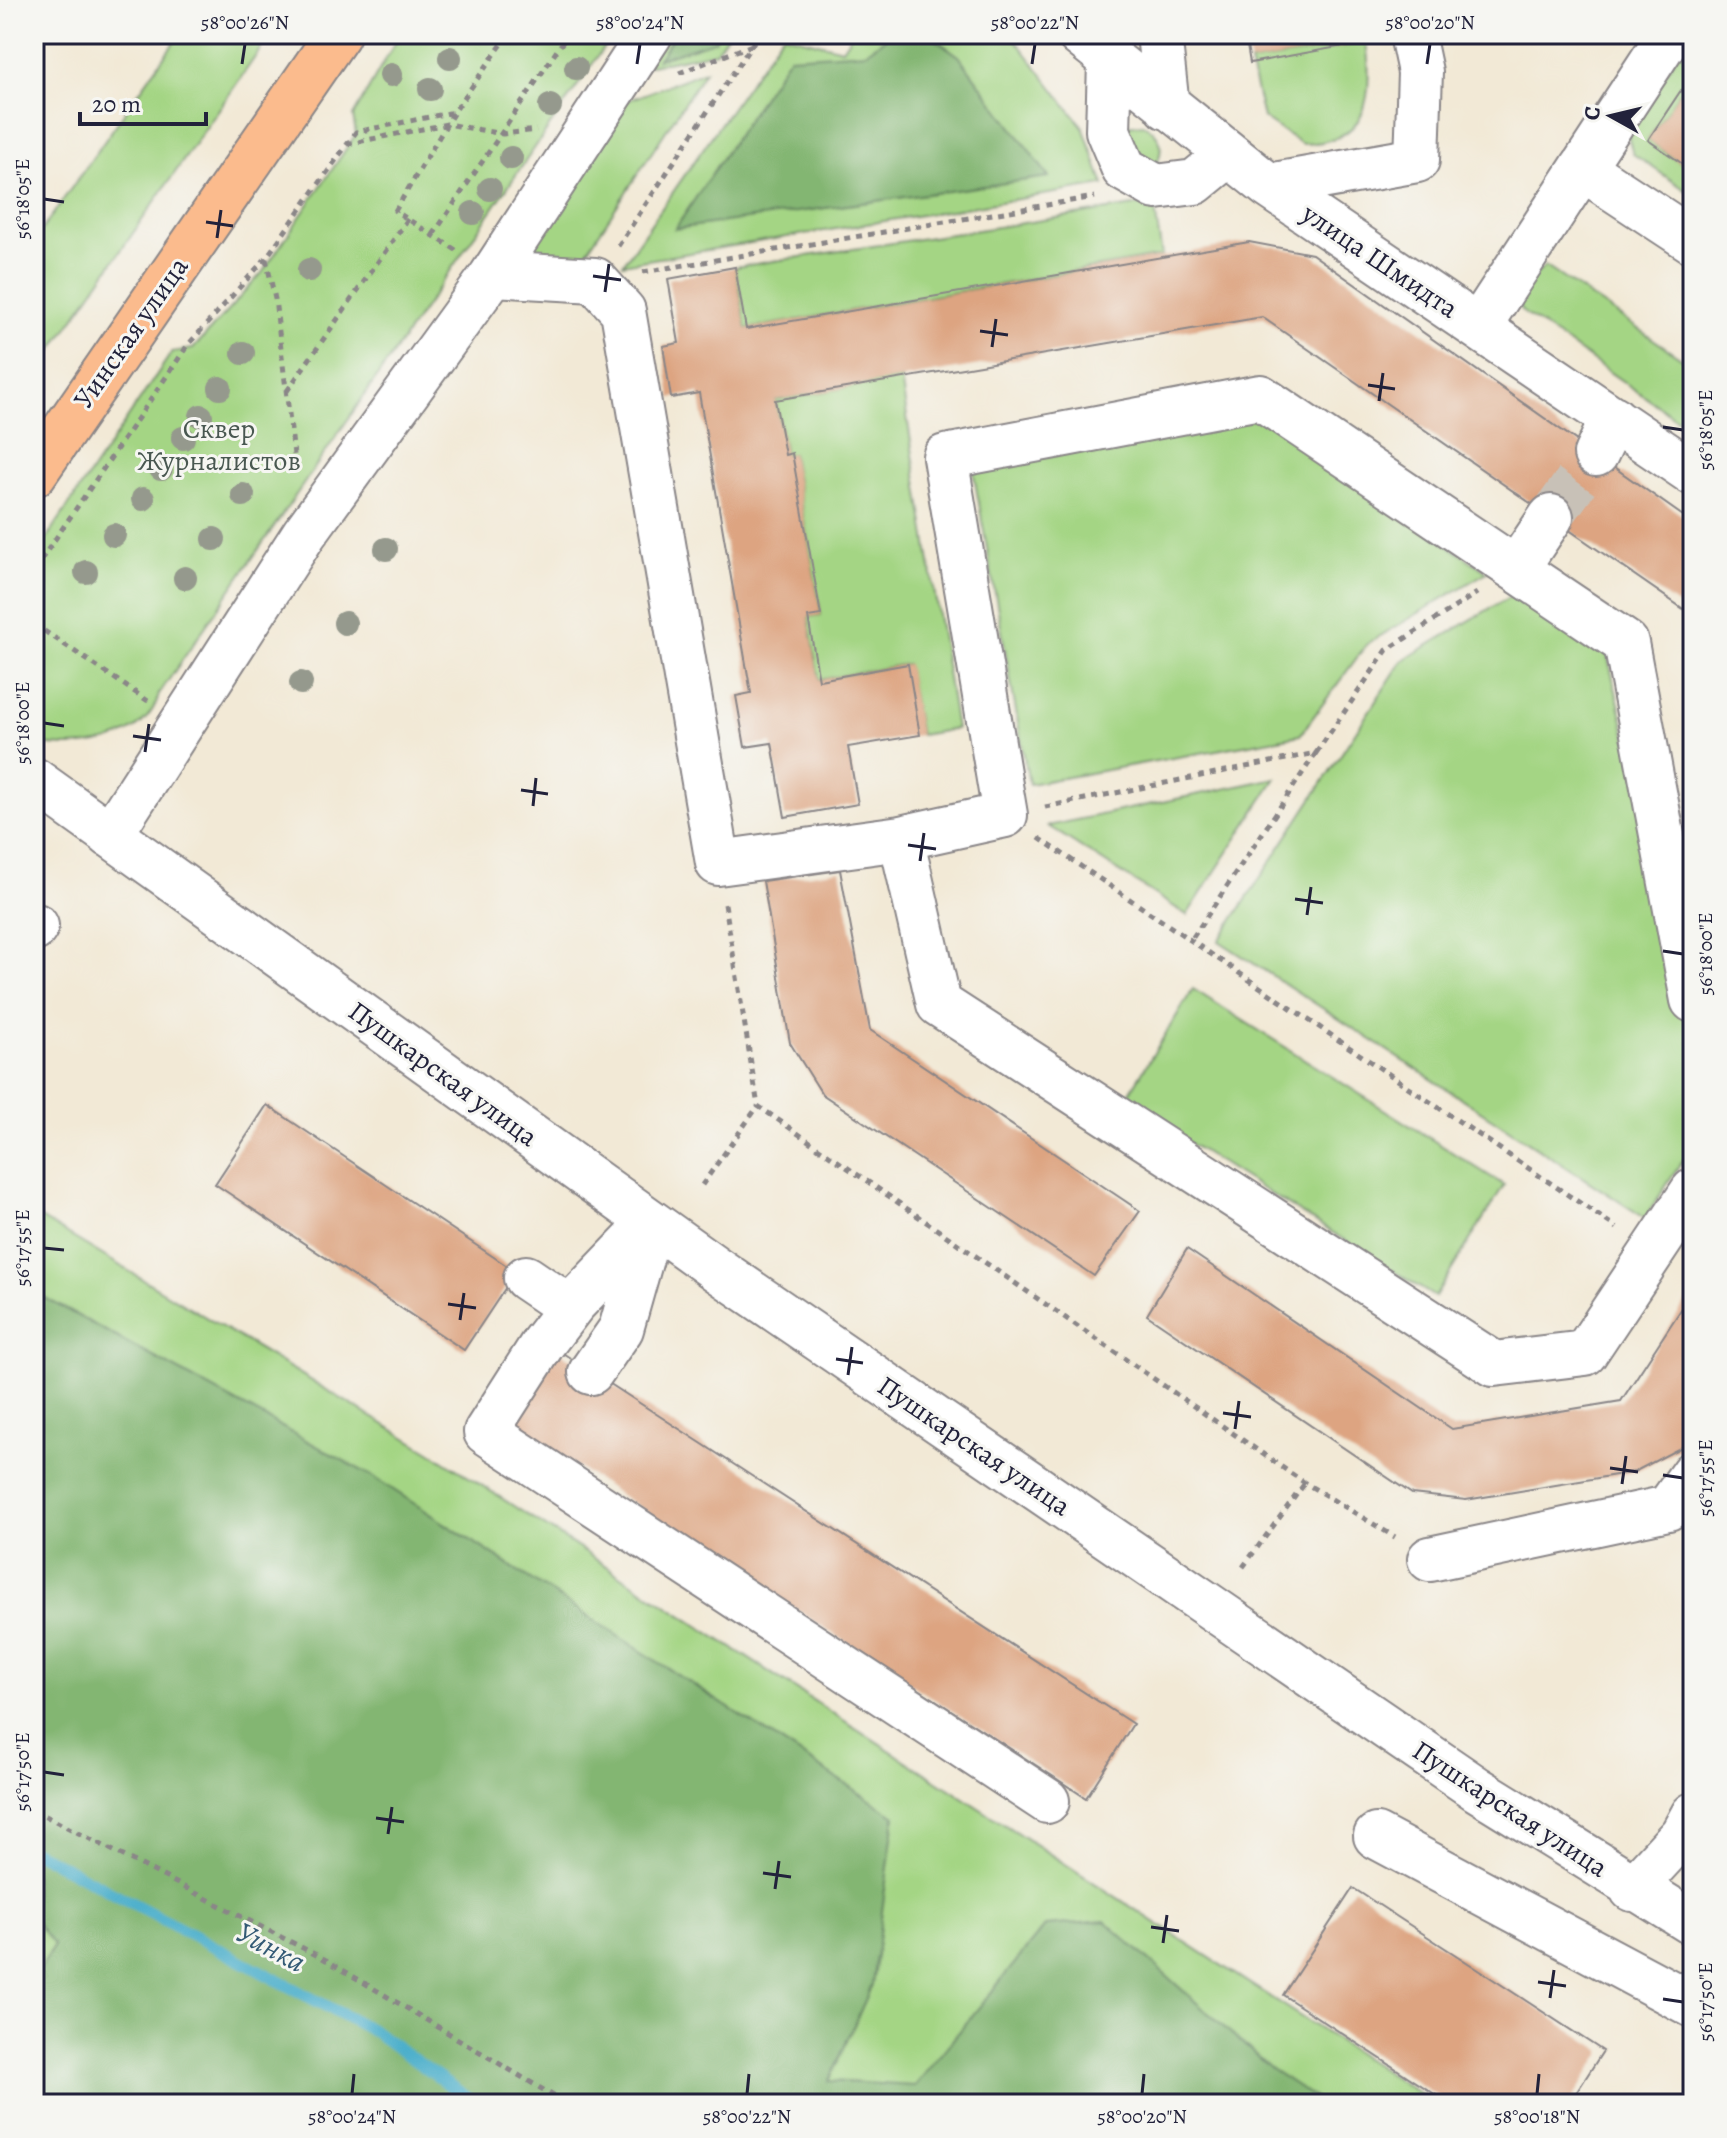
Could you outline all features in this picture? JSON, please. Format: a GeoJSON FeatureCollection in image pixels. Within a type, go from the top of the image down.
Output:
{"type":"FeatureCollection","features":[{"type":"Feature","properties":{"kind":"main road","name":"Уинская улица"},"geometry":{"type":"LineString","coordinates":[[34,474],[338,34]]}},
{"type":"Feature","properties":{"kind":"street"},"geometry":{"type":"LineString","coordinates":[[110,835],[304,534],[493,274],[650,34]]}},
{"type":"Feature","properties":{"kind":"street"},"geometry":{"type":"LineString","coordinates":[[1159,34],[1167,107]]}},
{"type":"Feature","properties":{"kind":"street"},"geometry":{"type":"LineString","coordinates":[[1269,186],[1417,160],[1420,72],[1412,34]]}},
{"type":"Feature","properties":{"kind":"street"},"geometry":{"type":"LineString","coordinates":[[1478,327],[1670,34]]}},
{"type":"Feature","properties":{"kind":"street"},"geometry":{"type":"LineString","coordinates":[[1095,48],[1108,131],[1124,169],[1156,187],[1195,182],[1228,155]]}},
{"type":"Feature","properties":{"kind":"street","name":"улица Шмидта"},"geometry":{"type":"LineString","coordinates":[[1095,48],[1269,186],[1478,327],[1604,436],[1693,473]]}},
{"type":"Feature","properties":{"kind":"street"},"geometry":{"type":"LineString","coordinates":[[1582,168],[1693,241]]}},
{"type":"Feature","properties":{"kind":"street"},"geometry":{"type":"LineString","coordinates":[[493,274],[595,280],[623,311],[718,863],[901,838],[1005,815],[945,457],[1260,397],[1626,643],[1693,1000]]}},
{"type":"Feature","properties":{"kind":"street"},"geometry":{"type":"LineString","coordinates":[[1516,569],[1551,517]]}},
{"type":"Feature","properties":{"kind":"street","name":"Пушкарская улица"},"geometry":{"type":"LineString","coordinates":[[34,780],[651,1223],[1387,1728],[1632,1889],[1693,1923]]}},
{"type":"Feature","properties":{"kind":"street"},"geometry":{"type":"LineString","coordinates":[[901,838],[939,1004],[1494,1364],[1585,1353],[1693,1191]]}},
{"type":"Feature","properties":{"kind":"street"},"geometry":{"type":"LineString","coordinates":[[651,1223],[573,1304],[543,1343],[486,1432],[1047,1801]]}},
{"type":"Feature","properties":{"kind":"street"},"geometry":{"type":"LineString","coordinates":[[591,1372],[621,1329],[651,1223]]}},
{"type":"Feature","properties":{"kind":"street"},"geometry":{"type":"LineString","coordinates":[[526,1278],[557,1299],[573,1304]]}},
{"type":"Feature","properties":{"kind":"street"},"geometry":{"type":"LineString","coordinates":[[1430,1559],[1668,1508],[1693,1473]]}},
{"type":"Feature","properties":{"kind":"street"},"geometry":{"type":"LineString","coordinates":[[1632,1889],[1682,1835],[1693,1815]]}},
{"type":"Feature","properties":{"kind":"street"},"geometry":{"type":"LineString","coordinates":[[1376,1836],[1693,2005]]}},
{"type":"Feature","properties":{"kind":"path"},"geometry":{"type":"LineString","coordinates":[[493,274],[395,211],[454,112],[509,34]]}},
{"type":"Feature","properties":{"kind":"path"},"geometry":{"type":"LineString","coordinates":[[433,235],[568,34]]}},
{"type":"Feature","properties":{"kind":"path"},"geometry":{"type":"LineString","coordinates":[[595,280],[759,34]]}},
{"type":"Feature","properties":{"kind":"path"},"geometry":{"type":"LineString","coordinates":[[34,570],[188,345],[266,258],[356,132],[454,112]]}},
{"type":"Feature","properties":{"kind":"path"},"geometry":{"type":"LineString","coordinates":[[347,144],[447,124]]}},
{"type":"Feature","properties":{"kind":"path"},"geometry":{"type":"LineString","coordinates":[[595,280],[1156,187]]}},
{"type":"Feature","properties":{"kind":"path"},"geometry":{"type":"LineString","coordinates":[[286,391],[408,219]]}},
{"type":"Feature","properties":{"kind":"path"},"geometry":{"type":"LineString","coordinates":[[266,258],[275,299],[304,534]]}},
{"type":"Feature","properties":{"kind":"path"},"geometry":{"type":"LineString","coordinates":[[1191,940],[1387,650],[1516,569]]}},
{"type":"Feature","properties":{"kind":"path"},"geometry":{"type":"LineString","coordinates":[[34,624],[182,723]]}},
{"type":"Feature","properties":{"kind":"path"},"geometry":{"type":"LineString","coordinates":[[1005,815],[1316,753]]}},
{"type":"Feature","properties":{"kind":"path"},"geometry":{"type":"LineString","coordinates":[[1005,815],[1653,1252]]}},
{"type":"Feature","properties":{"kind":"path"},"geometry":{"type":"LineString","coordinates":[[702,1185],[758,1106],[718,863]]}},
{"type":"Feature","properties":{"kind":"path"},"geometry":{"type":"LineString","coordinates":[[758,1106],[1305,1483],[1430,1559]]}},
{"type":"Feature","properties":{"kind":"path"},"geometry":{"type":"LineString","coordinates":[[1243,1567],[1305,1483]]}},
{"type":"Feature","properties":{"kind":"path"},"geometry":{"type":"LineString","coordinates":[[34,1810],[326,1960],[567,2104]]}},
{"type":"Feature","properties":{"kind":"green space"},"geometry":{"type":"Polygon","coordinates":[[[180,34],[271,34],[34,376],[34,241],[180,34]]]}},
{"type":"Feature","properties":{"kind":"green space","name":"Сквер Журналистов"},"geometry":{"type":"Polygon","coordinates":[[[400,34],[613,34],[159,694],[152,711],[125,734],[107,741],[69,746],[34,743],[34,557],[172,352],[193,349],[262,273],[356,134],[353,116],[400,34]]]}},
{"type":"Feature","properties":{"kind":"green space"},"geometry":{"type":"Polygon","coordinates":[[[667,34],[728,34],[715,52],[646,66],[667,34]]]}},
{"type":"Feature","properties":{"kind":"green space"},"geometry":{"type":"Polygon","coordinates":[[[675,34],[720,34],[714,41],[658,59],[675,34]]]}},
{"type":"Feature","properties":{"kind":"green space"},"geometry":{"type":"Polygon","coordinates":[[[783,34],[842,49],[852,34],[1011,34],[1083,127],[1104,185],[623,264],[783,34]]]}},
{"type":"Feature","properties":{"kind":"green space"},"geometry":{"type":"Polygon","coordinates":[[[891,34],[928,34],[959,56],[1049,177],[675,229],[789,57],[866,52],[891,34]]]}},
{"type":"Feature","properties":{"kind":"green space"},"geometry":{"type":"Polygon","coordinates":[[[1689,34],[1693,34],[1693,72],[1648,140],[1693,171],[1693,195],[1633,154],[1628,136],[1689,34]]]}},
{"type":"Feature","properties":{"kind":"green space"},"geometry":{"type":"Polygon","coordinates":[[[1366,42],[1367,99],[1362,114],[1341,136],[1324,142],[1302,144],[1263,118],[1250,63],[1366,42]]]}},
{"type":"Feature","properties":{"kind":"green space"},"geometry":{"type":"Polygon","coordinates":[[[705,71],[577,267],[517,255],[623,102],[705,71]]]}},
{"type":"Feature","properties":{"kind":"green space"},"geometry":{"type":"Polygon","coordinates":[[[1142,124],[1153,131],[1160,141],[1156,165],[1111,152],[1126,126],[1142,124]]]}},
{"type":"Feature","properties":{"kind":"green space"},"geometry":{"type":"Polygon","coordinates":[[[1154,203],[1162,256],[746,329],[735,267],[1154,203]]]}},
{"type":"Feature","properties":{"kind":"green space"},"geometry":{"type":"Polygon","coordinates":[[[1545,266],[1693,366],[1693,430],[1521,311],[1522,292],[1545,266]]]}},
{"type":"Feature","properties":{"kind":"green space"},"geometry":{"type":"Polygon","coordinates":[[[901,378],[956,729],[920,735],[907,664],[819,680],[808,617],[821,615],[792,454],[785,455],[775,400],[901,378]]]}},
{"type":"Feature","properties":{"kind":"green space"},"geometry":{"type":"Polygon","coordinates":[[[1262,418],[1487,572],[1367,644],[1300,735],[1029,784],[973,470],[1262,418]]]}},
{"type":"Feature","properties":{"kind":"green space"},"geometry":{"type":"Polygon","coordinates":[[[1516,593],[1606,649],[1693,1016],[1693,1145],[1645,1218],[1219,941],[1402,661],[1516,593]]]}},
{"type":"Feature","properties":{"kind":"green space"},"geometry":{"type":"Polygon","coordinates":[[[1276,778],[1187,915],[1048,826],[1276,778]]]}},
{"type":"Feature","properties":{"kind":"green space"},"geometry":{"type":"Polygon","coordinates":[[[34,828],[43,854],[34,882],[34,828]]]}},
{"type":"Feature","properties":{"kind":"green space"},"geometry":{"type":"Polygon","coordinates":[[[1193,989],[1504,1185],[1435,1297],[1124,1102],[1193,989]]]}},
{"type":"Feature","properties":{"kind":"green space"},"geometry":{"type":"Polygon","coordinates":[[[34,1214],[435,1455],[1435,2104],[34,2104],[34,1214]]]}},
{"type":"Feature","properties":{"kind":"green space"},"geometry":{"type":"Polygon","coordinates":[[[34,1292],[372,1476],[895,1816],[872,1985],[829,2081],[915,2086],[1045,1926],[1105,1921],[1271,2069],[1324,2104],[34,2104],[34,1980],[54,1945],[34,1920],[34,1292]]]}},
{"type":"Feature","properties":{"kind":"building"},"geometry":{"type":"Polygon","coordinates":[[[1245,34],[1365,34],[1366,42],[1250,63],[1245,34]]]}},
{"type":"Feature","properties":{"kind":"building"},"geometry":{"type":"Polygon","coordinates":[[[1693,72],[1693,171],[1648,140],[1693,72]]]}},
{"type":"Feature","properties":{"kind":"building"},"geometry":{"type":"Polygon","coordinates":[[[1249,242],[1312,254],[1693,523],[1693,625],[1689,613],[1262,317],[775,400],[785,455],[792,453],[821,615],[808,617],[819,680],[908,664],[920,735],[848,747],[858,804],[785,817],[772,743],[745,747],[736,696],[751,693],[699,393],[671,398],[663,346],[679,343],[668,279],[735,267],[746,329],[1249,242]]]}},
{"type":"Feature","properties":{"kind":"building"},"geometry":{"type":"Polygon","coordinates":[[[840,870],[870,1030],[1140,1211],[1094,1276],[822,1094],[790,1043],[763,881],[840,870]]]}},
{"type":"Feature","properties":{"kind":"building"},"geometry":{"type":"Polygon","coordinates":[[[267,1105],[516,1272],[464,1350],[215,1184],[267,1105]]]}},
{"type":"Feature","properties":{"kind":"building"},"geometry":{"type":"Polygon","coordinates":[[[1187,1249],[1452,1429],[1621,1401],[1693,1291],[1693,1431],[1682,1447],[1634,1472],[1466,1500],[1412,1494],[1147,1315],[1187,1249]]]}},
{"type":"Feature","properties":{"kind":"building"},"geometry":{"type":"Polygon","coordinates":[[[558,1350],[1133,1724],[1086,1798],[510,1423],[558,1350]]]}},
{"type":"Feature","properties":{"kind":"building"},"geometry":{"type":"Polygon","coordinates":[[[1353,1888],[1603,2051],[1569,2104],[1450,2104],[1283,1995],[1353,1888]]]}},
{"type":"Feature","properties":{"kind":"waterway","name":"Уинка"},"geometry":{"type":"LineString","coordinates":[[34,1851],[375,2032],[476,2104]]}},
{"type":"Feature","properties":{"kind":"tunnel"},"geometry":{"type":"LineString","coordinates":[[1551,517],[1596,454]]}}]}
